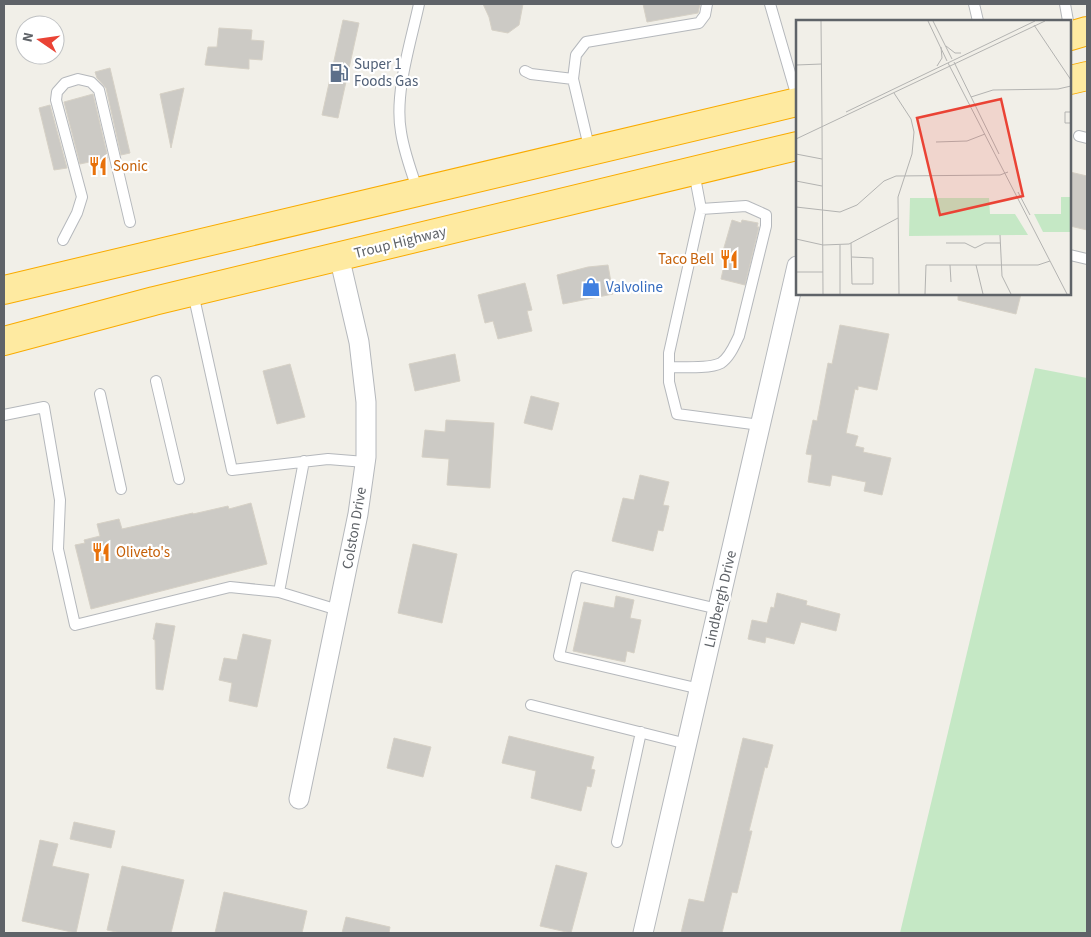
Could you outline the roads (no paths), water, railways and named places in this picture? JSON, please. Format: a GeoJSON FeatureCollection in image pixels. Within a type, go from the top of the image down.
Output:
{"type":"FeatureCollection","features":[{"type":"Feature","properties":{"kind":"highway"},"geometry":{"type":"LineString","coordinates":[[1071,36],[1087,31]]}},
{"type":"Feature","properties":{"kind":"highway"},"geometry":{"type":"LineString","coordinates":[[1071,80],[1087,76]]}},
{"type":"Feature","properties":{"kind":"highway"},"geometry":{"type":"LineString","coordinates":[[4,290],[796,102]]}},
{"type":"Feature","properties":{"kind":"highway","name":"Troup Highway"},"geometry":{"type":"LineString","coordinates":[[4,341],[339,256],[796,146]]}},
{"type":"Feature","properties":{"kind":"street","name":"Colston Drive"},"geometry":{"type":"LineString","coordinates":[[299,799],[358,514],[365,462],[366,402],[359,342],[339,256]]}},
{"type":"Feature","properties":{"kind":"street","name":"Lindbergh Drive"},"geometry":{"type":"LineString","coordinates":[[644,933],[796,270]]}},
{"type":"Feature","properties":{"kind":"lane"},"geometry":{"type":"LineString","coordinates":[[418,192],[400,131],[399,109],[403,78],[419,4]]}},
{"type":"Feature","properties":{"kind":"lane"},"geometry":{"type":"LineString","coordinates":[[590,152],[573,79],[576,55],[586,42],[699,23],[705,15],[707,4]]}},
{"type":"Feature","properties":{"kind":"lane"},"geometry":{"type":"LineString","coordinates":[[770,4],[796,94]]}},
{"type":"Feature","properties":{"kind":"lane"},"geometry":{"type":"LineString","coordinates":[[974,4],[978,20]]}},
{"type":"Feature","properties":{"kind":"lane"},"geometry":{"type":"LineString","coordinates":[[1065,4],[1068,20]]}},
{"type":"Feature","properties":{"kind":"lane"},"geometry":{"type":"LineString","coordinates":[[525,71],[530,74],[573,79]]}},
{"type":"Feature","properties":{"kind":"lane"},"geometry":{"type":"LineString","coordinates":[[63,240],[78,213],[82,197],[56,100],[57,92],[65,83],[78,79],[91,82],[99,90],[130,222]]}},
{"type":"Feature","properties":{"kind":"lane"},"geometry":{"type":"LineString","coordinates":[[694,171],[702,209],[669,353],[669,382],[677,414],[760,425]]}},
{"type":"Feature","properties":{"kind":"lane"},"geometry":{"type":"LineString","coordinates":[[669,367],[711,366],[722,362],[732,350],[739,336],[766,226],[766,216],[746,206],[702,209]]}},
{"type":"Feature","properties":{"kind":"lane"},"geometry":{"type":"LineString","coordinates":[[1071,255],[1087,259]]}},
{"type":"Feature","properties":{"kind":"lane"},"geometry":{"type":"LineString","coordinates":[[193,292],[232,470],[328,459],[365,462]]}},
{"type":"Feature","properties":{"kind":"lane"},"geometry":{"type":"LineString","coordinates":[[156,381],[179,479]]}},
{"type":"Feature","properties":{"kind":"lane"},"geometry":{"type":"LineString","coordinates":[[100,394],[121,489]]}},
{"type":"Feature","properties":{"kind":"lane"},"geometry":{"type":"LineString","coordinates":[[4,415],[44,407],[60,500],[58,549],[75,625],[111,618],[230,587],[279,592],[338,610]]}},
{"type":"Feature","properties":{"kind":"lane"},"geometry":{"type":"LineString","coordinates":[[279,592],[304,461]]}},
{"type":"Feature","properties":{"kind":"lane"},"geometry":{"type":"LineString","coordinates":[[700,689],[559,656],[578,576],[718,609]]}},
{"type":"Feature","properties":{"kind":"lane"},"geometry":{"type":"LineString","coordinates":[[531,705],[687,744]]}},
{"type":"Feature","properties":{"kind":"lane"},"geometry":{"type":"LineString","coordinates":[[617,842],[641,732]]}},
{"type":"Feature","properties":{"kind":"place","name":"Super 1 Foods Gas"},"geometry":{"type":"Point","coordinates":[339,73]}},
{"type":"Feature","properties":{"kind":"place","name":"Sonic"},"geometry":{"type":"Point","coordinates":[98,166]}},
{"type":"Feature","properties":{"kind":"place","name":"Taco Bell"},"geometry":{"type":"Point","coordinates":[729,259]}},
{"type":"Feature","properties":{"kind":"place","name":"Valvoline"},"geometry":{"type":"Point","coordinates":[591,287]}},
{"type":"Feature","properties":{"kind":"place","name":"Oliveto's"},"geometry":{"type":"Point","coordinates":[101,552]}}]}
